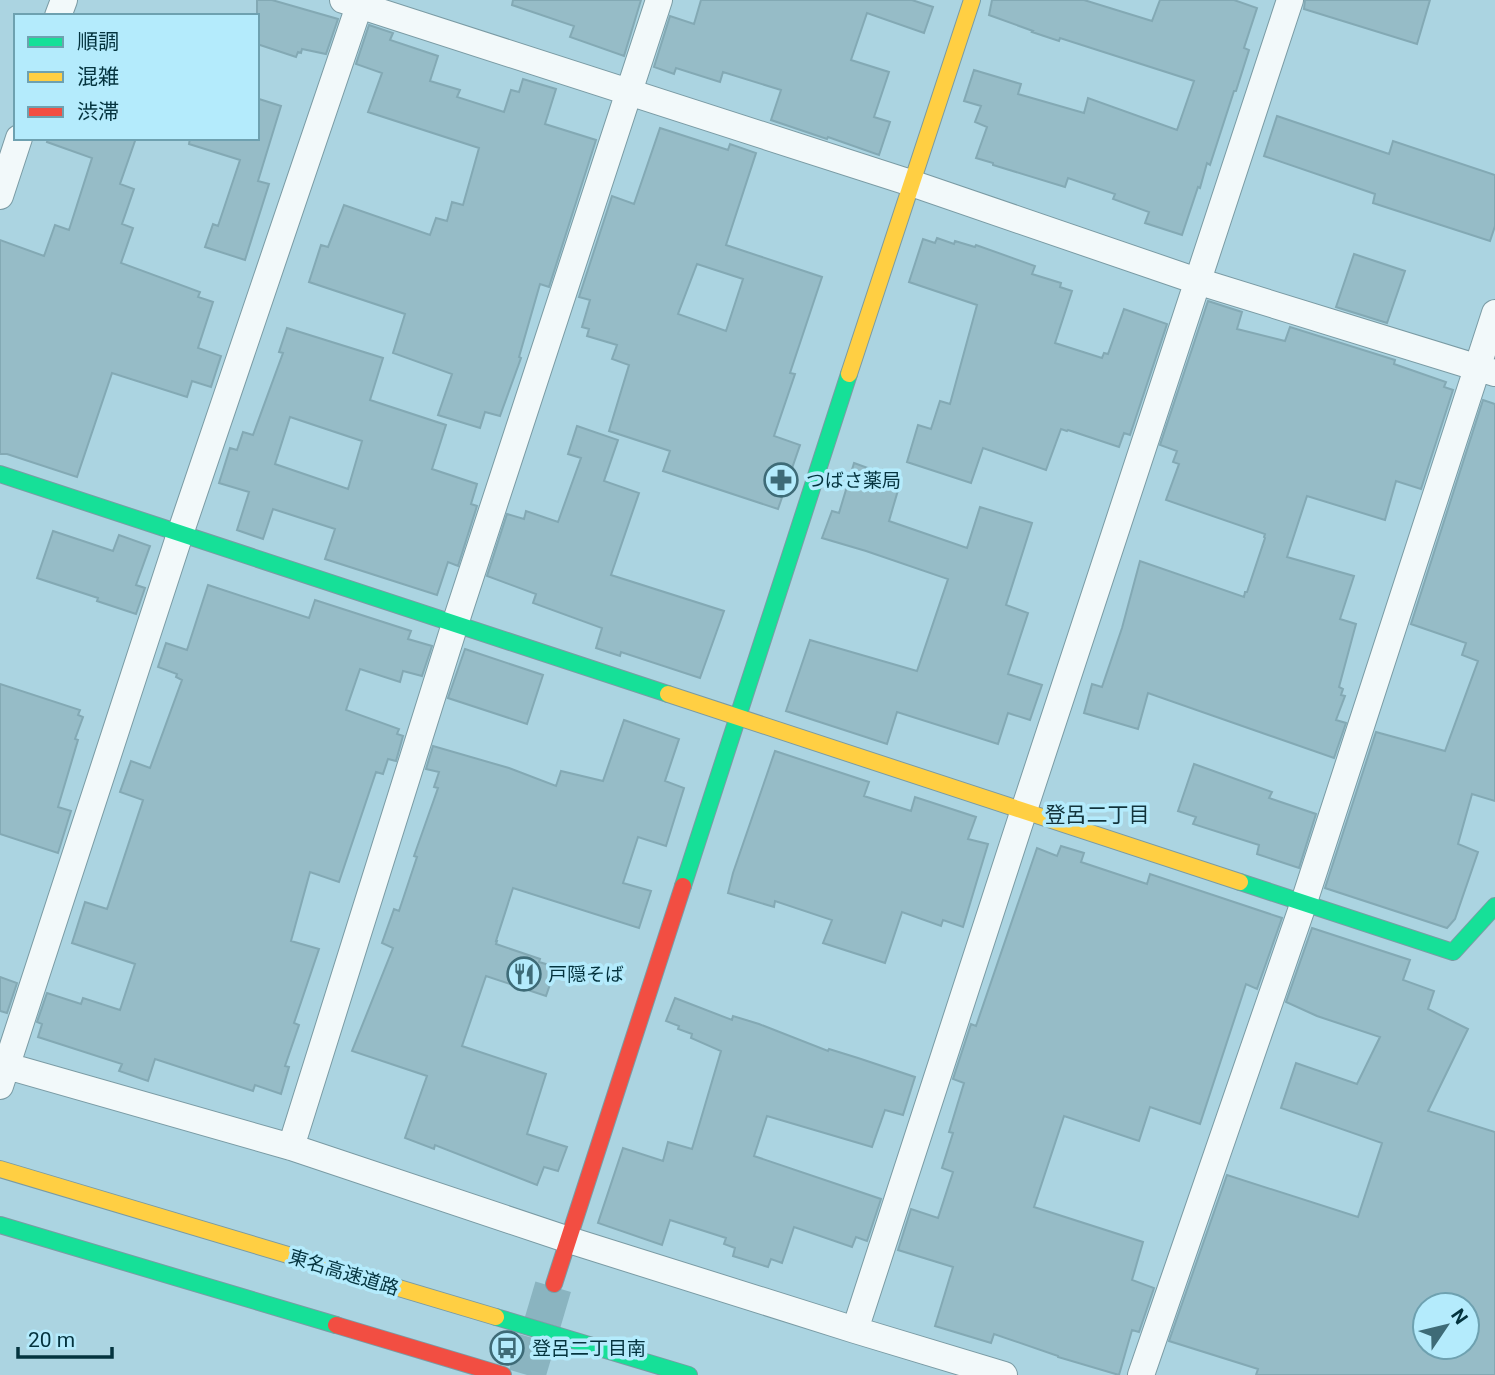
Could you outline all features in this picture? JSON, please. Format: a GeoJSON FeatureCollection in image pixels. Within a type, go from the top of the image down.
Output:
{"type":"FeatureCollection","features":[{"type":"Feature","properties":{"kind":"main road"},"geometry":{"type":"LineString","coordinates":[[554,1284],[972,0]]}},
{"type":"Feature","properties":{"kind":"main road"},"geometry":{"type":"LineString","coordinates":[[0,474],[1453,952],[1495,906]]}},
{"type":"Feature","properties":{"kind":"main road","name":"東名高速道路"},"geometry":{"type":"LineString","coordinates":[[0,1169],[689,1375]]}},
{"type":"Feature","properties":{"kind":"main road"},"geometry":{"type":"LineString","coordinates":[[0,1225],[503,1375]]}},
{"type":"Feature","properties":{"kind":"street"},"geometry":{"type":"LineString","coordinates":[[291,1147],[455,624],[659,0]]}},
{"type":"Feature","properties":{"kind":"street"},"geometry":{"type":"LineString","coordinates":[[1004,1375],[569,1240],[291,1147],[2,1072],[354,2],[911,183],[1197,281],[1486,370]]}},
{"type":"Feature","properties":{"kind":"street"},"geometry":{"type":"LineString","coordinates":[[855,1330],[1197,281],[1282,2]]}},
{"type":"Feature","properties":{"kind":"street"},"geometry":{"type":"LineString","coordinates":[[0,196],[18,140]]}},
{"type":"Feature","properties":{"kind":"street"},"geometry":{"type":"LineString","coordinates":[[1141,1375],[1486,370],[1495,313]]}},
{"type":"Feature","properties":{"kind":"building"},"geometry":{"type":"Polygon","coordinates":[[[257,0],[272,0],[338,19],[326,54],[302,49],[296,57],[259,45],[257,0]]]}},
{"type":"Feature","properties":{"kind":"building"},"geometry":{"type":"Polygon","coordinates":[[[513,0],[641,0],[624,56],[570,37],[574,26],[512,5],[513,0]]]}},
{"type":"Feature","properties":{"kind":"building"},"geometry":{"type":"Polygon","coordinates":[[[701,0],[912,0],[933,7],[924,33],[867,13],[851,60],[889,72],[874,117],[890,122],[879,155],[771,120],[781,90],[723,72],[720,82],[676,68],[674,74],[654,67],[670,16],[694,24],[701,0]]]}},
{"type":"Feature","properties":{"kind":"building"},"geometry":{"type":"Polygon","coordinates":[[[992,0],[1084,0],[1152,21],[1160,0],[1234,0],[1257,8],[1244,48],[1249,50],[1236,91],[1182,235],[1145,223],[1149,212],[1113,199],[1115,194],[1068,178],[1065,187],[976,158],[987,127],[975,122],[981,106],[964,101],[974,70],[1021,84],[1018,94],[1084,113],[1088,98],[1177,130],[1194,81],[1060,38],[1059,41],[989,15],[992,0]]]}},
{"type":"Feature","properties":{"kind":"building"},"geometry":{"type":"Polygon","coordinates":[[[1305,0],[1430,0],[1417,44],[1304,9],[1305,0]]]}},
{"type":"Feature","properties":{"kind":"building"},"geometry":{"type":"Polygon","coordinates":[[[369,25],[393,33],[390,40],[438,56],[430,81],[460,90],[457,97],[504,112],[511,90],[519,92],[523,79],[556,89],[545,124],[596,140],[549,287],[540,284],[519,357],[521,358],[500,416],[485,412],[480,428],[438,415],[452,374],[393,353],[405,314],[309,282],[321,245],[328,247],[344,205],[430,235],[436,218],[447,221],[452,202],[463,205],[479,148],[368,112],[382,73],[356,64],[369,25]]]}},
{"type":"Feature","properties":{"kind":"building"},"geometry":{"type":"Polygon","coordinates":[[[259,99],[281,106],[258,181],[269,184],[245,260],[205,247],[213,224],[218,226],[240,160],[189,144],[190,140],[259,140],[259,99]]]}},
{"type":"Feature","properties":{"kind":"building"},"geometry":{"type":"Polygon","coordinates":[[[1277,116],[1389,154],[1393,141],[1495,175],[1495,226],[1490,241],[1373,203],[1375,194],[1264,156],[1277,116]]]}},
{"type":"Feature","properties":{"kind":"building"},"geometry":{"type":"Polygon","coordinates":[[[660,128],[728,150],[730,144],[756,153],[726,245],[822,277],[790,373],[795,374],[774,436],[800,445],[778,509],[663,471],[670,451],[609,431],[629,365],[612,359],[617,345],[587,336],[589,329],[582,327],[590,300],[579,297],[612,196],[634,204],[660,128]],[[697,264],[678,314],[726,331],[743,279],[697,264]]]}},
{"type":"Feature","properties":{"kind":"building"},"geometry":{"type":"Polygon","coordinates":[[[135,140],[120,184],[134,189],[122,224],[133,228],[121,263],[200,292],[198,297],[213,302],[198,348],[221,356],[211,387],[192,381],[187,397],[112,373],[77,477],[0,454],[0,240],[44,256],[55,225],[69,230],[92,158],[47,142],[135,140]]]}},
{"type":"Feature","properties":{"kind":"building"},"geometry":{"type":"Polygon","coordinates":[[[937,238],[954,244],[955,241],[975,247],[976,245],[1035,266],[1032,274],[1061,283],[1060,287],[1072,291],[1055,343],[1102,358],[1104,353],[1108,354],[1124,309],[1167,324],[1130,435],[1124,433],[1119,447],[1061,429],[1046,470],[983,448],[971,483],[907,462],[918,425],[931,429],[940,401],[950,404],[977,305],[909,282],[923,239],[935,243],[937,238]]]}},
{"type":"Feature","properties":{"kind":"building"},"geometry":{"type":"Polygon","coordinates":[[[1354,254],[1405,271],[1387,323],[1336,307],[1354,254]]]}},
{"type":"Feature","properties":{"kind":"building"},"geometry":{"type":"Polygon","coordinates":[[[1208,301],[1242,312],[1237,329],[1285,341],[1290,327],[1395,360],[1394,364],[1446,382],[1444,387],[1453,390],[1421,489],[1396,481],[1385,520],[1307,496],[1287,557],[1354,576],[1340,619],[1356,624],[1339,687],[1343,689],[1341,695],[1345,696],[1336,720],[1346,723],[1334,758],[1148,693],[1138,729],[1084,713],[1092,684],[1102,687],[1122,628],[1140,561],[1244,597],[1265,538],[1265,534],[1166,500],[1179,464],[1173,462],[1177,451],[1160,445],[1208,301]]]}},
{"type":"Feature","properties":{"kind":"building"},"geometry":{"type":"Polygon","coordinates":[[[287,328],[383,358],[370,400],[446,425],[432,469],[477,484],[471,504],[477,506],[458,566],[448,562],[437,595],[325,559],[335,529],[273,509],[263,539],[237,530],[249,492],[219,483],[230,448],[237,450],[243,432],[253,435],[283,353],[279,352],[287,328]],[[290,417],[275,464],[348,489],[362,441],[290,417]]]}},
{"type":"Feature","properties":{"kind":"building"},"geometry":{"type":"Polygon","coordinates":[[[1483,400],[1495,404],[1495,801],[1472,794],[1458,844],[1478,852],[1455,919],[1447,928],[1325,888],[1376,732],[1445,751],[1478,661],[1462,655],[1466,643],[1411,624],[1483,400]]]}},
{"type":"Feature","properties":{"kind":"building"},"geometry":{"type":"Polygon","coordinates":[[[577,426],[618,440],[604,481],[639,493],[611,575],[724,611],[700,678],[621,652],[620,656],[596,648],[602,628],[533,603],[536,594],[487,576],[507,514],[524,519],[526,511],[558,522],[581,458],[568,454],[577,426]]]}},
{"type":"Feature","properties":{"kind":"building"},"geometry":{"type":"Polygon","coordinates":[[[854,463],[901,480],[889,521],[967,548],[980,507],[1032,523],[1006,605],[1028,613],[1008,674],[1042,685],[1030,720],[1008,713],[998,744],[897,712],[887,744],[786,711],[810,640],[917,671],[948,579],[822,538],[832,511],[839,513],[854,463]]]}},
{"type":"Feature","properties":{"kind":"building"},"geometry":{"type":"Polygon","coordinates":[[[53,531],[113,551],[119,535],[150,546],[136,585],[145,588],[136,614],[37,578],[53,531]]]}},
{"type":"Feature","properties":{"kind":"building"},"geometry":{"type":"Polygon","coordinates":[[[208,585],[309,618],[315,600],[411,631],[408,639],[432,646],[422,676],[403,671],[400,682],[360,669],[346,710],[399,729],[397,734],[403,736],[396,761],[388,759],[383,774],[376,772],[339,882],[310,872],[291,941],[319,949],[294,1023],[299,1025],[285,1066],[289,1067],[281,1094],[255,1085],[253,1091],[155,1059],[148,1081],[119,1071],[122,1064],[38,1037],[42,1024],[37,1022],[47,993],[81,1004],[83,998],[120,1010],[135,964],[72,943],[85,902],[107,909],[143,800],[120,792],[131,761],[150,768],[182,680],[176,677],[177,674],[158,667],[166,643],[187,650],[208,585]]]}},
{"type":"Feature","properties":{"kind":"building"},"geometry":{"type":"Polygon","coordinates":[[[465,649],[543,675],[527,724],[448,698],[465,649]]]}},
{"type":"Feature","properties":{"kind":"building"},"geometry":{"type":"Polygon","coordinates":[[[0,684],[80,710],[78,715],[83,717],[58,807],[71,811],[58,853],[0,834],[0,684]]]}},
{"type":"Feature","properties":{"kind":"building"},"geometry":{"type":"Polygon","coordinates":[[[624,720],[679,739],[665,781],[684,788],[666,846],[638,837],[623,883],[651,891],[639,928],[513,888],[496,944],[556,967],[546,996],[486,976],[462,1046],[546,1074],[527,1134],[567,1147],[558,1171],[544,1167],[537,1185],[435,1145],[434,1149],[405,1138],[427,1076],[352,1051],[393,948],[382,943],[394,909],[399,911],[417,857],[414,856],[438,788],[434,787],[439,772],[426,769],[433,746],[509,768],[556,786],[561,771],[603,781],[624,720]]]}},
{"type":"Feature","properties":{"kind":"building"},"geometry":{"type":"Polygon","coordinates":[[[775,751],[869,782],[864,796],[911,811],[915,797],[976,817],[968,839],[988,844],[963,927],[943,920],[941,926],[902,912],[885,963],[823,943],[832,920],[775,901],[774,907],[728,893],[775,751]]]}},
{"type":"Feature","properties":{"kind":"building"},"geometry":{"type":"Polygon","coordinates":[[[1194,764],[1272,792],[1269,798],[1316,814],[1299,868],[1257,854],[1259,845],[1193,824],[1196,817],[1178,811],[1194,764]]]}},
{"type":"Feature","properties":{"kind":"building"},"geometry":{"type":"Polygon","coordinates":[[[1061,846],[1084,853],[1081,862],[1147,884],[1150,874],[1282,918],[1257,989],[1246,984],[1200,1124],[1150,1107],[1139,1141],[1064,1116],[1034,1207],[1143,1242],[1132,1280],[1154,1288],[1139,1332],[1132,1330],[1119,1375],[994,1334],[991,1343],[935,1326],[953,1267],[898,1250],[911,1209],[938,1218],[953,1172],[942,1168],[953,1133],[949,1132],[964,1083],[953,1079],[971,1024],[976,1026],[1037,848],[1057,856],[1061,846]]]}},
{"type":"Feature","properties":{"kind":"building"},"geometry":{"type":"Polygon","coordinates":[[[1312,928],[1410,960],[1403,980],[1434,991],[1428,1009],[1468,1029],[1428,1111],[1495,1132],[1495,1375],[1256,1375],[1258,1369],[1169,1341],[1227,1175],[1358,1217],[1382,1143],[1281,1108],[1296,1063],[1357,1084],[1380,1037],[1317,1016],[1286,1002],[1312,928]]]}},
{"type":"Feature","properties":{"kind":"building"},"geometry":{"type":"Polygon","coordinates":[[[0,977],[17,983],[7,1013],[0,1011],[0,977]]]}},
{"type":"Feature","properties":{"kind":"building"},"geometry":{"type":"Polygon","coordinates":[[[675,998],[732,1020],[733,1016],[759,1024],[828,1051],[829,1049],[915,1077],[903,1115],[885,1110],[872,1147],[767,1116],[754,1156],[881,1199],[867,1241],[856,1237],[852,1247],[794,1227],[782,1263],[771,1259],[768,1267],[733,1256],[735,1248],[724,1244],[726,1238],[670,1220],[662,1245],[598,1223],[623,1148],[663,1161],[668,1142],[692,1149],[721,1051],[691,1038],[692,1034],[666,1021],[675,998]]]}},
{"type":"Feature","properties":{"kind":"tunnel"},"geometry":{"type":"LineString","coordinates":[[527,1375],[554,1284]]}},
{"type":"Feature","properties":{"kind":"traffic: fast"},"geometry":{"type":"LineString","coordinates":[[683,886],[849,374]]}},
{"type":"Feature","properties":{"kind":"traffic: fast"},"geometry":{"type":"LineString","coordinates":[[0,474],[668,694]]}},
{"type":"Feature","properties":{"kind":"traffic: fast"},"geometry":{"type":"LineString","coordinates":[[1240,882],[1453,952],[1495,906]]}},
{"type":"Feature","properties":{"kind":"traffic: fast"},"geometry":{"type":"LineString","coordinates":[[0,1225],[336,1325]]}},
{"type":"Feature","properties":{"kind":"traffic: fast"},"geometry":{"type":"LineString","coordinates":[[496,1317],[689,1375]]}},
{"type":"Feature","properties":{"kind":"traffic: slow"},"geometry":{"type":"LineString","coordinates":[[849,374],[972,0]]}},
{"type":"Feature","properties":{"kind":"traffic: slow"},"geometry":{"type":"LineString","coordinates":[[668,694],[1240,882]]}},
{"type":"Feature","properties":{"kind":"traffic: slow"},"geometry":{"type":"LineString","coordinates":[[0,1169],[496,1317]]}},
{"type":"Feature","properties":{"kind":"traffic: jam"},"geometry":{"type":"LineString","coordinates":[[554,1284],[683,886]]}},
{"type":"Feature","properties":{"kind":"traffic: jam"},"geometry":{"type":"LineString","coordinates":[[336,1325],[503,1375]]}},
{"type":"Feature","properties":{"kind":"place","name":"つばさ薬局"},"geometry":{"type":"Point","coordinates":[781,480]}},
{"type":"Feature","properties":{"kind":"place","name":"戸隠そば"},"geometry":{"type":"Point","coordinates":[524,974]}},
{"type":"Feature","properties":{"kind":"place","name":"登呂二丁目南"},"geometry":{"type":"Point","coordinates":[507,1348]}},
{"type":"Feature","properties":{"kind":"district","name":"登呂二丁目"},"geometry":{"type":"Point","coordinates":[1097,815]}}]}
